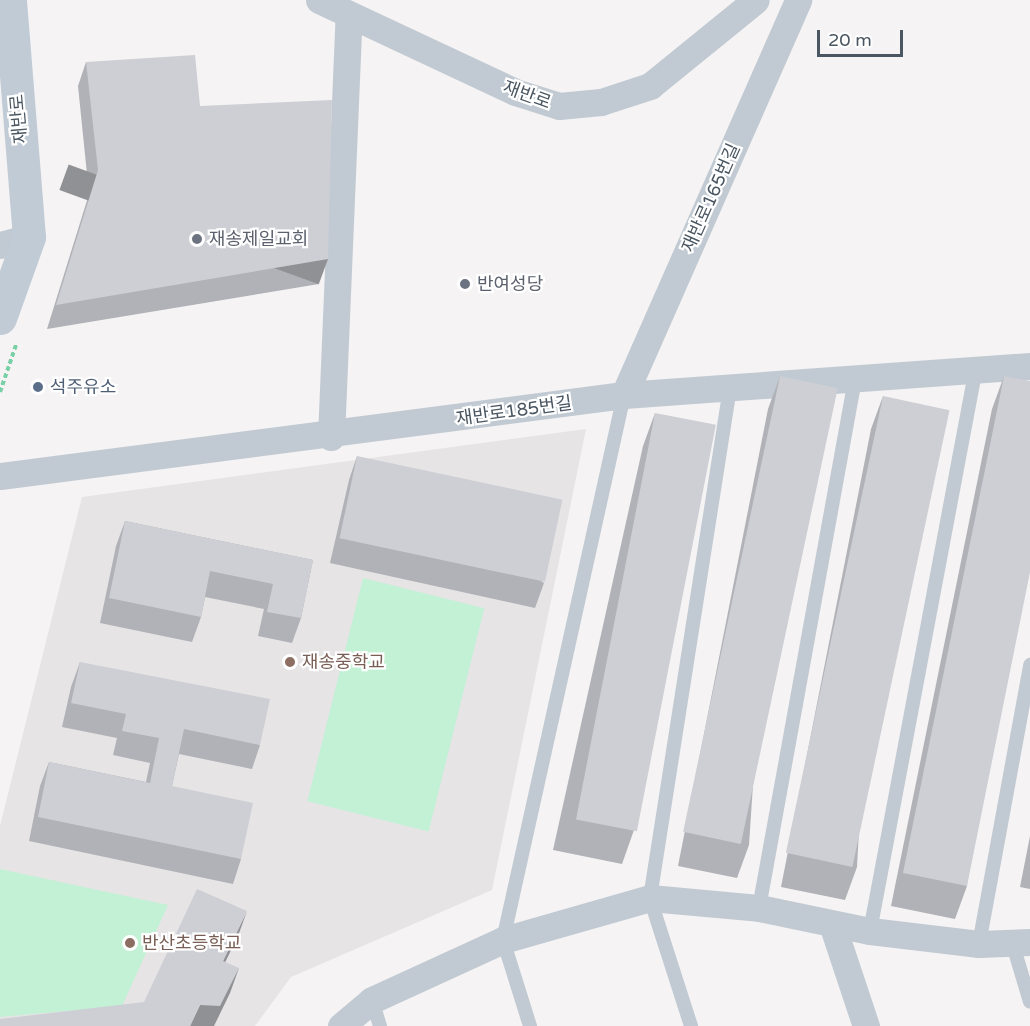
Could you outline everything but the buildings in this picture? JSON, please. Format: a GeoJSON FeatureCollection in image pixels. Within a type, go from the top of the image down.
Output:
{"type":"FeatureCollection","features":[{"type":"Feature","properties":{"kind":"main road","name":"재반로"},"geometry":{"type":"LineString","coordinates":[[0,318],[14,241],[10,0]]}},
{"type":"Feature","properties":{"kind":"street","name":"재반로"},"geometry":{"type":"LineString","coordinates":[[319,0],[515,92],[559,106],[601,102],[650,86],[756,0]]}},
{"type":"Feature","properties":{"kind":"street","name":"재반로165번길"},"geometry":{"type":"LineString","coordinates":[[624,395],[798,0]]}},
{"type":"Feature","properties":{"kind":"street"},"geometry":{"type":"LineString","coordinates":[[331,437],[349,15]]}},
{"type":"Feature","properties":{"kind":"street","name":"재반로185번길"},"geometry":{"type":"LineString","coordinates":[[0,476],[331,437],[624,395],[975,373],[1030,366]]}},
{"type":"Feature","properties":{"kind":"street"},"geometry":{"type":"LineString","coordinates":[[341,1026],[372,1000],[502,940],[650,898],[759,908],[870,931],[980,944],[1022,944]]}},
{"type":"Feature","properties":{"kind":"street"},"geometry":{"type":"LineString","coordinates":[[832,924],[866,1026]]}},
{"type":"Feature","properties":{"kind":"lane"},"geometry":{"type":"LineString","coordinates":[[870,931],[975,373]]}},
{"type":"Feature","properties":{"kind":"lane"},"geometry":{"type":"LineString","coordinates":[[759,908],[855,379]]}},
{"type":"Feature","properties":{"kind":"lane"},"geometry":{"type":"LineString","coordinates":[[691,1026],[650,898],[730,388]]}},
{"type":"Feature","properties":{"kind":"lane"},"geometry":{"type":"LineString","coordinates":[[530,1026],[502,940],[624,395]]}},
{"type":"Feature","properties":{"kind":"lane"},"geometry":{"type":"LineString","coordinates":[[980,944],[1030,665]]}},
{"type":"Feature","properties":{"kind":"lane"},"geometry":{"type":"LineString","coordinates":[[1022,944],[1030,1002]]}},
{"type":"Feature","properties":{"kind":"lane"},"geometry":{"type":"LineString","coordinates":[[372,1000],[380,1026]]}},
{"type":"Feature","properties":{"kind":"shaded area","name":"재송중학교"},"geometry":{"type":"Polygon","coordinates":[[[586,429],[492,890],[291,977],[255,1026],[0,1026],[0,826],[82,497],[586,429]]]}},
{"type":"Feature","properties":{"kind":"green space"},"geometry":{"type":"Polygon","coordinates":[[[363,578],[484,608],[429,831],[307,801],[363,578]]]}},
{"type":"Feature","properties":{"kind":"green space"},"geometry":{"type":"Polygon","coordinates":[[[0,869],[168,905],[122,1006],[0,1017],[0,869]]]}},
{"type":"Feature","properties":{"kind":"place","name":"재송제일교회"},"geometry":{"type":"Point","coordinates":[197,239]}},
{"type":"Feature","properties":{"kind":"place","name":"반여성당"},"geometry":{"type":"Point","coordinates":[465,284]}},
{"type":"Feature","properties":{"kind":"place","name":"석주유소"},"geometry":{"type":"Point","coordinates":[38,387]}},
{"type":"Feature","properties":{"kind":"place","name":"재송중학교"},"geometry":{"type":"Point","coordinates":[290,662]}},
{"type":"Feature","properties":{"kind":"place","name":"반산초등학교"},"geometry":{"type":"Point","coordinates":[130,943]}}]}
